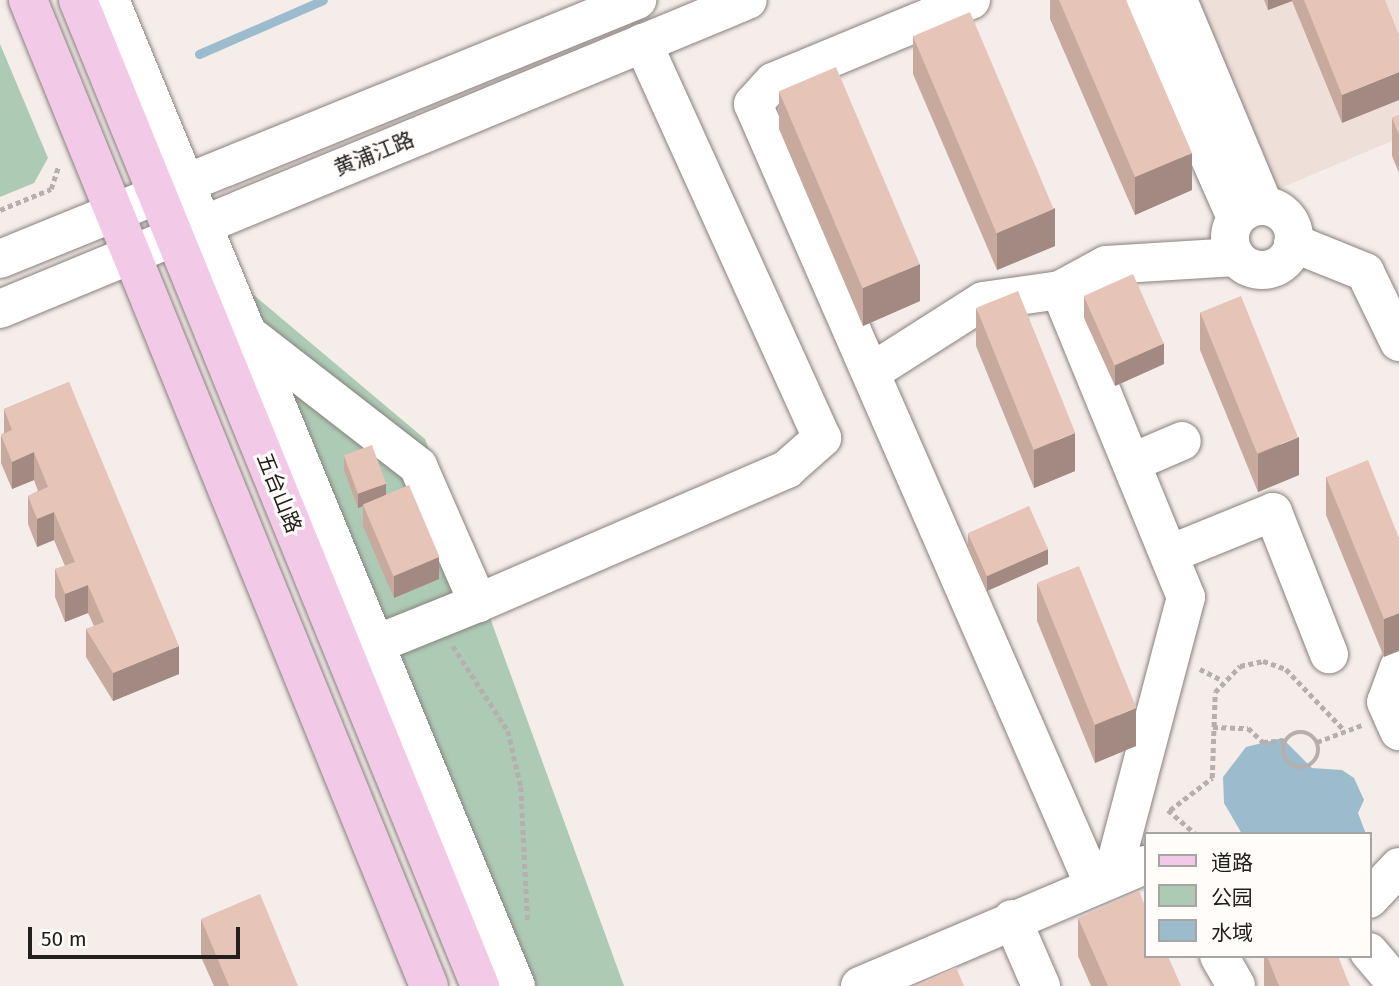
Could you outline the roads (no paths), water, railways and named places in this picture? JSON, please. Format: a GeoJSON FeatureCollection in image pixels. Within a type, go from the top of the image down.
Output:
{"type":"FeatureCollection","features":[{"type":"Feature","properties":{"kind":"main road"},"geometry":{"type":"LineString","coordinates":[[28,0],[429,986]]}},
{"type":"Feature","properties":{"kind":"main road","name":"五台山路"},"geometry":{"type":"LineString","coordinates":[[78,0],[171,188],[361,650],[480,986]]}},
{"type":"Feature","properties":{"kind":"street"},"geometry":{"type":"LineString","coordinates":[[110,0],[171,188]]}},
{"type":"Feature","properties":{"kind":"street"},"geometry":{"type":"LineString","coordinates":[[0,259],[637,0]]}},
{"type":"Feature","properties":{"kind":"street","name":"黄浦江路"},"geometry":{"type":"LineString","coordinates":[[0,309],[748,0]]}},
{"type":"Feature","properties":{"kind":"street"},"geometry":{"type":"LineString","coordinates":[[971,0],[774,82],[753,104],[873,371],[1117,874]]}},
{"type":"Feature","properties":{"kind":"street"},"geometry":{"type":"LineString","coordinates":[[873,371],[983,301],[1060,290],[1106,265],[1236,257],[1264,271],[1284,262],[1293,243],[1289,222],[1250,212],[1140,0]]}},
{"type":"Feature","properties":{"kind":"street"},"geometry":{"type":"LineString","coordinates":[[1178,0],[1250,212]]}},
{"type":"Feature","properties":{"kind":"street"},"geometry":{"type":"LineString","coordinates":[[361,650],[478,603],[787,469],[822,438],[643,43]]}},
{"type":"Feature","properties":{"kind":"street"},"geometry":{"type":"LineString","coordinates":[[1236,257],[1229,237],[1250,212]]}},
{"type":"Feature","properties":{"kind":"street"},"geometry":{"type":"LineString","coordinates":[[188,231],[251,337],[361,650],[516,986]]}},
{"type":"Feature","properties":{"kind":"street"},"geometry":{"type":"LineString","coordinates":[[1293,243],[1365,272],[1391,301],[1399,342]]}},
{"type":"Feature","properties":{"kind":"street"},"geometry":{"type":"LineString","coordinates":[[1060,290],[1172,553],[1186,616],[1132,805],[1117,874]]}},
{"type":"Feature","properties":{"kind":"street"},"geometry":{"type":"LineString","coordinates":[[251,337],[418,466],[478,603]]}},
{"type":"Feature","properties":{"kind":"street"},"geometry":{"type":"LineString","coordinates":[[1133,462],[1182,441]]}},
{"type":"Feature","properties":{"kind":"street"},"geometry":{"type":"LineString","coordinates":[[1172,553],[1273,512],[1329,654]]}},
{"type":"Feature","properties":{"kind":"street"},"geometry":{"type":"LineString","coordinates":[[1394,724],[1387,687],[1399,667]]}},
{"type":"Feature","properties":{"kind":"street"},"geometry":{"type":"LineString","coordinates":[[1371,897],[1399,867]]}},
{"type":"Feature","properties":{"kind":"street"},"geometry":{"type":"LineString","coordinates":[[860,986],[1117,874]]}},
{"type":"Feature","properties":{"kind":"street"},"geometry":{"type":"LineString","coordinates":[[1012,919],[1041,986]]}},
{"type":"Feature","properties":{"kind":"street"},"geometry":{"type":"LineString","coordinates":[[1371,954],[1398,986]]}},
{"type":"Feature","properties":{"kind":"street"},"geometry":{"type":"LineString","coordinates":[[1220,958],[1236,986]]}},
{"type":"Feature","properties":{"kind":"water"},"geometry":{"type":"Polygon","coordinates":[[[1282,738],[1312,768],[1342,770],[1354,778],[1364,800],[1358,813],[1365,832],[1241,832],[1224,803],[1223,777],[1246,747],[1282,738]]]}},
{"type":"Feature","properties":{"kind":"waterway"},"geometry":{"type":"LineString","coordinates":[[199,54],[323,0]]}}]}
